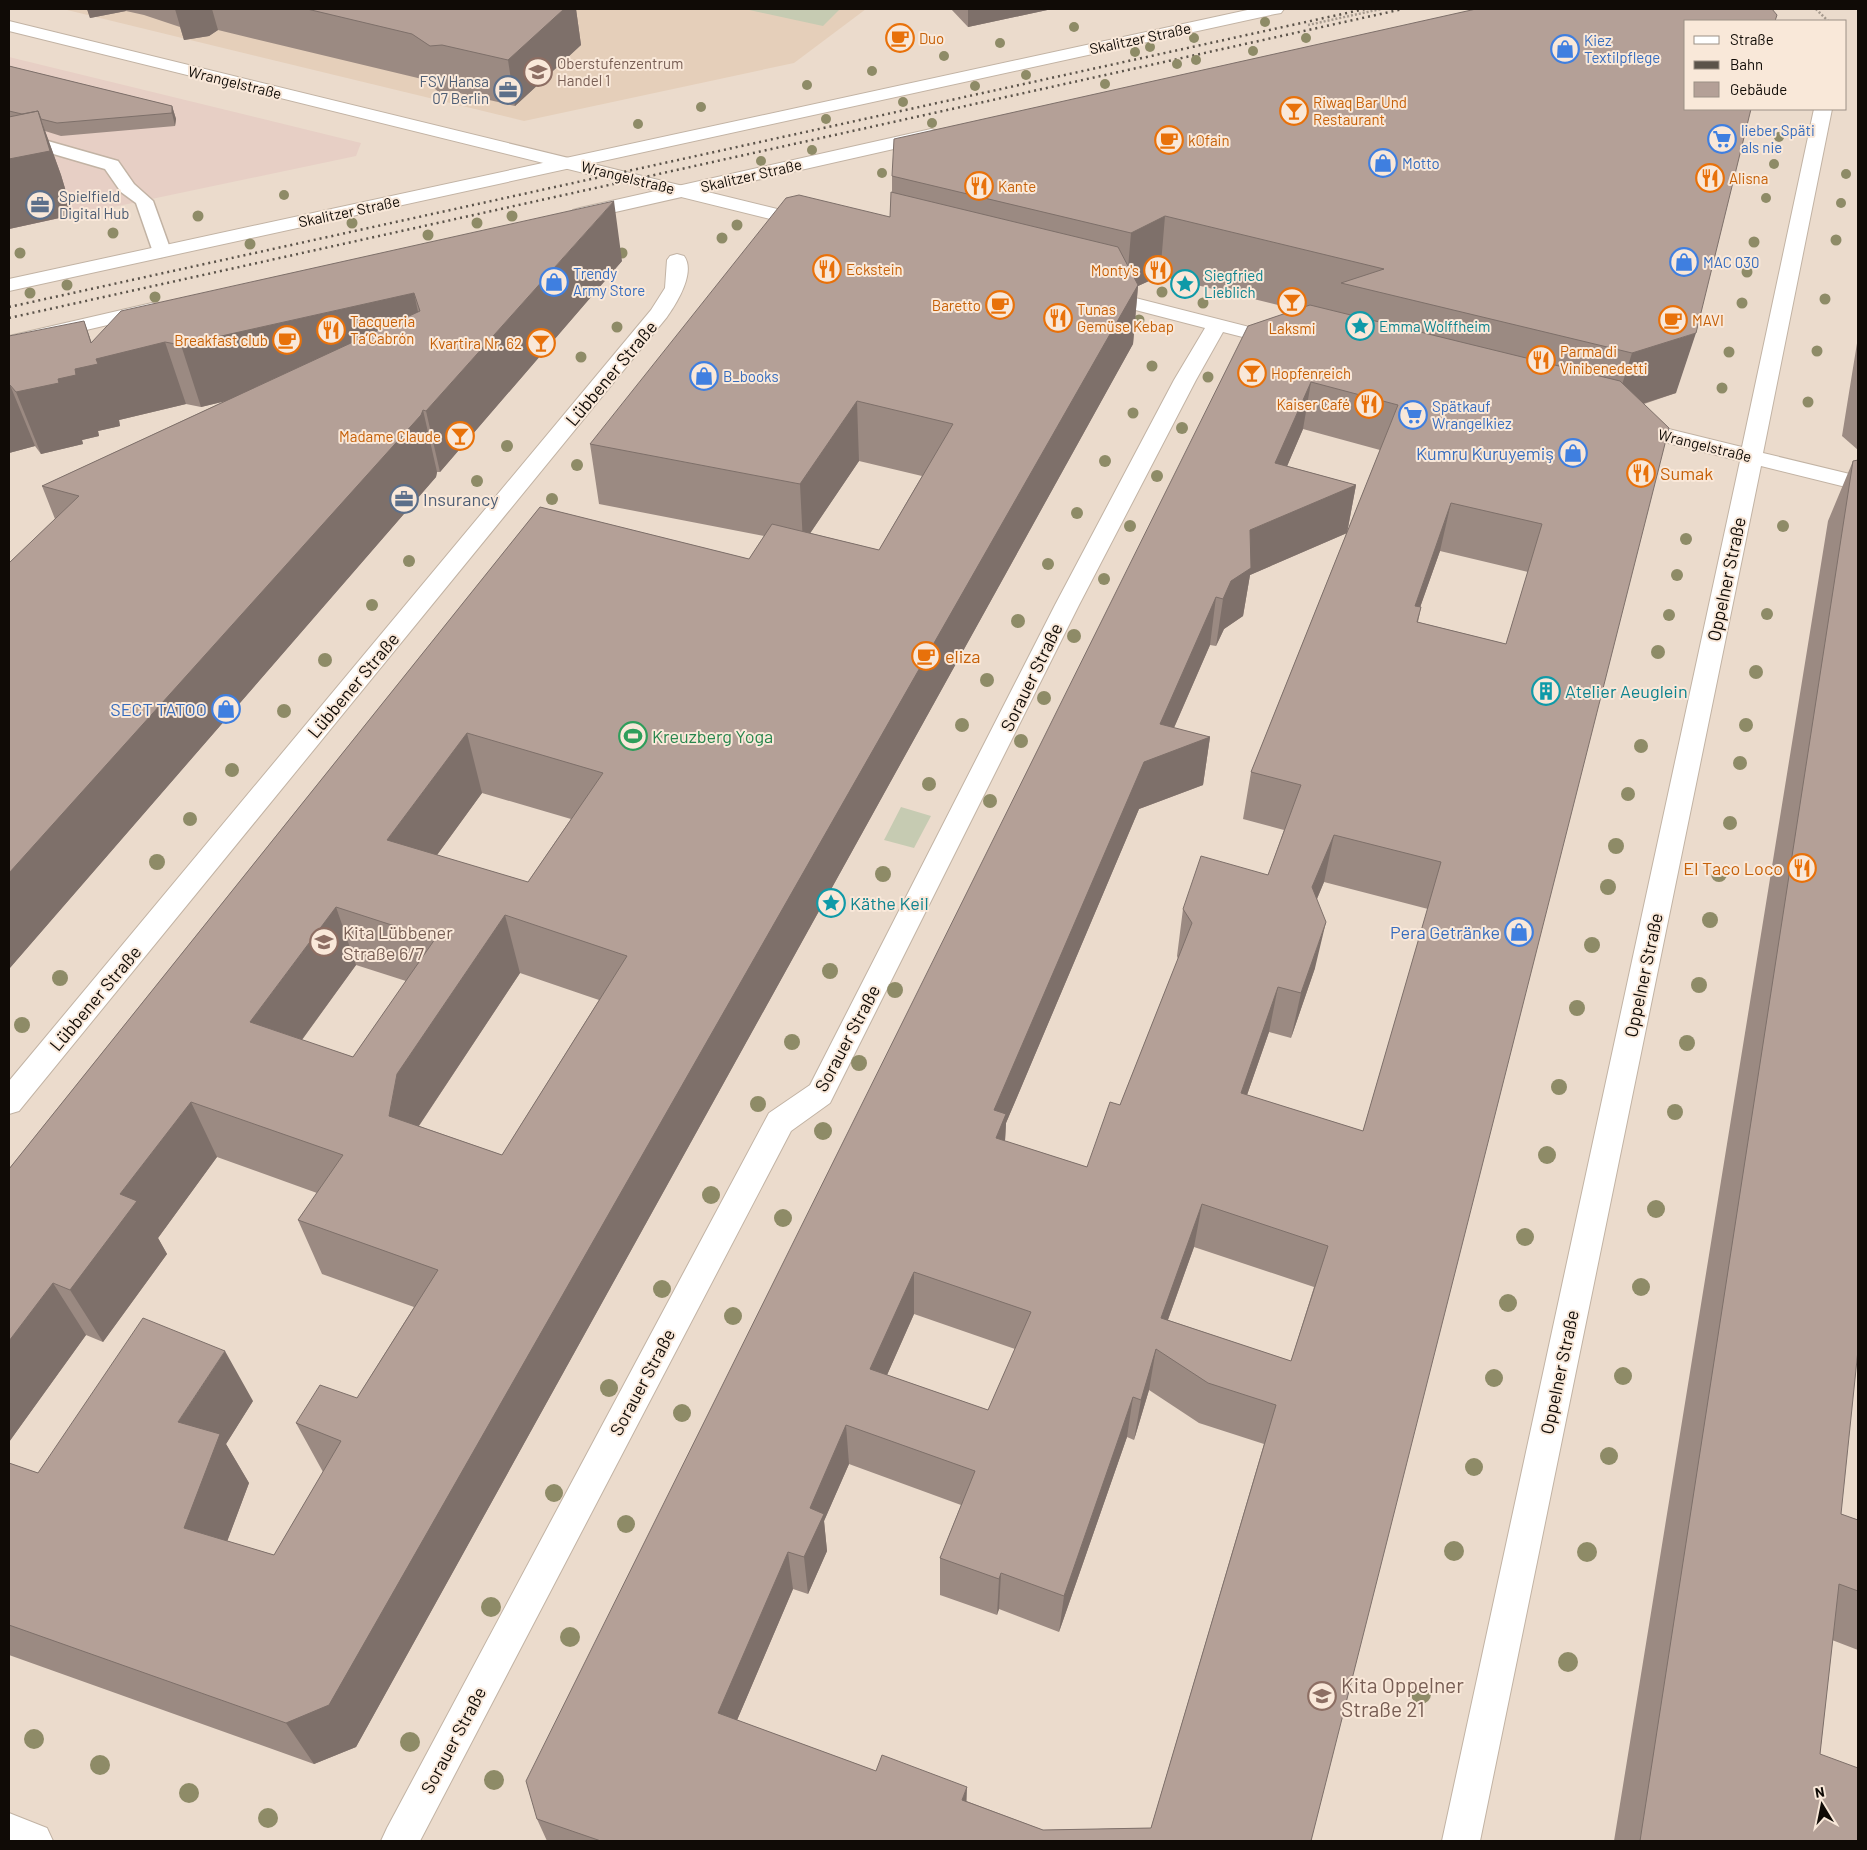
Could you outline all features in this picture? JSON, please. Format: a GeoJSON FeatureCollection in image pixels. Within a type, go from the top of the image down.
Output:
{"type":"FeatureCollection","features":[{"type":"Feature","properties":{"kind":"street","name":"Skalitzer Straße"},"geometry":{"type":"LineString","coordinates":[[9,285],[1275,9]]}},
{"type":"Feature","properties":{"kind":"street","name":"Wrangelstraße"},"geometry":{"type":"LineString","coordinates":[[9,26],[570,162],[829,228]]}},
{"type":"Feature","properties":{"kind":"street","name":"Oppelner Straße"},"geometry":{"type":"LineString","coordinates":[[1460,1841],[1752,456],[1823,110]]}},
{"type":"Feature","properties":{"kind":"street","name":"Skalitzer Straße"},"geometry":{"type":"LineString","coordinates":[[563,218],[951,130]]}},
{"type":"Feature","properties":{"kind":"street","name":"Lübbener Straße"},"geometry":{"type":"LineString","coordinates":[[9,1102],[660,313],[675,288],[677,260]]}},
{"type":"Feature","properties":{"kind":"street"},"geometry":{"type":"LineString","coordinates":[[1080,290],[1302,346]]}},
{"type":"Feature","properties":{"kind":"street"},"geometry":{"type":"LineString","coordinates":[[9,342],[171,305]]}},
{"type":"Feature","properties":{"kind":"street","name":"Sorauer Straße"},"geometry":{"type":"LineString","coordinates":[[400,1841],[780,1122],[820,1094],[1030,683],[1067,605],[1185,380],[1217,325]]}},
{"type":"Feature","properties":{"kind":"street","name":"Wrangelstraße"},"geometry":{"type":"LineString","coordinates":[[1611,422],[1858,483]]}},
{"type":"Feature","properties":{"kind":"street"},"geometry":{"type":"LineString","coordinates":[[9,1832],[34,1841]]}},
{"type":"Feature","properties":{"kind":"lane"},"geometry":{"type":"LineString","coordinates":[[9,136],[112,165],[127,188],[144,200],[162,252]]}},
{"type":"Feature","properties":{"kind":"path"},"geometry":{"type":"LineString","coordinates":[[1816,9],[1827,20]]}},
{"type":"Feature","properties":{"kind":"shaded area","name":"Oberstufenzentrum Handel 1"},"geometry":{"type":"Polygon","coordinates":[[[63,9],[866,9],[794,63],[524,121],[63,9]]]}},
{"type":"Feature","properties":{"kind":"shaded area"},"geometry":{"type":"Polygon","coordinates":[[[9,57],[361,143],[356,156],[9,229],[9,57]]]}},
{"type":"Feature","properties":{"kind":"green space"},"geometry":{"type":"Polygon","coordinates":[[[745,9],[840,9],[823,26],[745,9]]]}},
{"type":"Feature","properties":{"kind":"green space"},"geometry":{"type":"Polygon","coordinates":[[[901,807],[931,816],[914,848],[884,840],[901,807]]]}},
{"type":"Feature","properties":{"kind":"building"},"geometry":{"type":"Polygon","coordinates":[[[307,9],[564,9],[508,60],[442,45],[430,46],[412,34],[307,9]]]}},
{"type":"Feature","properties":{"kind":"building"},"geometry":{"type":"Polygon","coordinates":[[[1476,9],[1772,9],[1777,15],[1775,20],[1684,20],[1684,110],[1751,110],[1696,333],[1632,353],[1341,283],[1384,269],[1165,216],[1131,233],[892,176],[894,139],[1476,9]]]}},
{"type":"Feature","properties":{"kind":"building"},"geometry":{"type":"Polygon","coordinates":[[[9,66],[172,106],[172,113],[57,123],[41,119],[38,111],[22,114],[9,111],[9,66]]]}},
{"type":"Feature","properties":{"kind":"building"},"geometry":{"type":"Polygon","coordinates":[[[38,111],[50,151],[9,159],[9,117],[38,111]]]}},
{"type":"Feature","properties":{"kind":"building"},"geometry":{"type":"Polygon","coordinates":[[[891,192],[1118,247],[1138,285],[329,1705],[286,1723],[9,1625],[9,1463],[38,1473],[143,1318],[225,1351],[178,1422],[220,1434],[184,1528],[274,1555],[341,1441],[296,1423],[320,1385],[357,1398],[438,1270],[298,1220],[343,1155],[191,1102],[120,1194],[137,1201],[70,1290],[53,1283],[9,1341],[9,1169],[540,507],[749,559],[772,524],[879,550],[953,424],[857,401],[800,484],[590,444],[786,198],[799,195],[890,217],[891,192]],[[467,733],[387,840],[528,882],[603,773],[467,733]],[[336,907],[250,1022],[353,1057],[435,939],[336,907]],[[505,915],[397,1074],[389,1116],[502,1155],[627,956],[505,915]]]}},
{"type":"Feature","properties":{"kind":"building"},"geometry":{"type":"Polygon","coordinates":[[[614,201],[426,411],[423,410],[421,415],[9,873],[9,563],[79,496],[42,486],[420,311],[414,293],[181,345],[165,342],[96,359],[98,364],[75,369],[76,375],[58,379],[59,383],[16,392],[9,385],[9,336],[84,321],[91,343],[121,311],[614,201]]]}},
{"type":"Feature","properties":{"kind":"building"},"geometry":{"type":"Polygon","coordinates":[[[1310,305],[1620,381],[1669,428],[1311,1841],[601,1841],[537,1819],[526,1781],[1248,326],[1310,305]],[[1311,382],[1275,463],[1356,485],[1250,530],[1251,568],[1231,581],[1223,599],[1216,597],[1160,724],[1210,737],[1144,762],[994,1110],[1006,1114],[996,1138],[1087,1167],[1110,1102],[1120,1105],[1192,923],[1183,909],[1201,856],[1268,875],[1301,785],[1251,772],[1398,405],[1311,382]],[[1451,503],[1415,606],[1421,607],[1417,622],[1506,644],[1542,524],[1451,503]],[[1334,835],[1312,887],[1326,922],[1301,993],[1278,987],[1241,1093],[1363,1131],[1441,862],[1334,835]],[[1202,1204],[1161,1318],[1291,1361],[1328,1246],[1202,1204]],[[914,1272],[870,1369],[988,1410],[1031,1312],[914,1272]],[[1156,1349],[1141,1400],[1133,1397],[1064,1596],[1001,1573],[999,1579],[940,1558],[975,1471],[846,1425],[810,1508],[824,1514],[804,1557],[788,1552],[718,1713],[876,1771],[882,1755],[967,1787],[962,1800],[1043,1830],[1151,1828],[1276,1405],[1208,1383],[1156,1349]]]}},
{"type":"Feature","properties":{"kind":"building"},"geometry":{"type":"Polygon","coordinates":[[[1858,460],[1858,1350],[1841,1514],[1858,1520],[1858,1591],[1839,1584],[1820,1754],[1858,1768],[1858,1841],[1640,1841],[1853,461],[1858,460]]]}},
{"type":"Feature","properties":{"kind":"railway"},"geometry":{"type":"LineString","coordinates":[[9,307],[1365,9]]}},
{"type":"Feature","properties":{"kind":"railway"},"geometry":{"type":"LineString","coordinates":[[9,318],[1403,9]]}},
{"type":"Feature","properties":{"kind":"place","name":"Duo"},"geometry":{"type":"Point","coordinates":[900,38]}},
{"type":"Feature","properties":{"kind":"place","name":"Kiez Textilpflege"},"geometry":{"type":"Point","coordinates":[1565,49]}},
{"type":"Feature","properties":{"kind":"place","name":"Oberstufenzentrum Handel 1"},"geometry":{"type":"Point","coordinates":[538,72]}},
{"type":"Feature","properties":{"kind":"place","name":"FSV Hansa 07 Berlin"},"geometry":{"type":"Point","coordinates":[508,90]}},
{"type":"Feature","properties":{"kind":"place","name":"Riwaq Bar Und Restaurant"},"geometry":{"type":"Point","coordinates":[1294,111]}},
{"type":"Feature","properties":{"kind":"place","name":"lieber Späti als nie"},"geometry":{"type":"Point","coordinates":[1722,139]}},
{"type":"Feature","properties":{"kind":"place","name":"kOfain"},"geometry":{"type":"Point","coordinates":[1169,140]}},
{"type":"Feature","properties":{"kind":"place","name":"Motto"},"geometry":{"type":"Point","coordinates":[1383,163]}},
{"type":"Feature","properties":{"kind":"place","name":"Alisna"},"geometry":{"type":"Point","coordinates":[1710,178]}},
{"type":"Feature","properties":{"kind":"place","name":"Kante"},"geometry":{"type":"Point","coordinates":[979,186]}},
{"type":"Feature","properties":{"kind":"place","name":"Spielfield Digital Hub"},"geometry":{"type":"Point","coordinates":[40,205]}},
{"type":"Feature","properties":{"kind":"place","name":"MAC 030"},"geometry":{"type":"Point","coordinates":[1684,262]}},
{"type":"Feature","properties":{"kind":"place","name":"Eckstein"},"geometry":{"type":"Point","coordinates":[827,269]}},
{"type":"Feature","properties":{"kind":"place","name":"Monty's"},"geometry":{"type":"Point","coordinates":[1158,270]}},
{"type":"Feature","properties":{"kind":"place","name":"Trendy Army Store"},"geometry":{"type":"Point","coordinates":[554,282]}},
{"type":"Feature","properties":{"kind":"place","name":"Siegfried Lieblich"},"geometry":{"type":"Point","coordinates":[1185,284]}},
{"type":"Feature","properties":{"kind":"place","name":"Laksmi"},"geometry":{"type":"Point","coordinates":[1292,302]}},
{"type":"Feature","properties":{"kind":"place","name":"Baretto"},"geometry":{"type":"Point","coordinates":[1000,305]}},
{"type":"Feature","properties":{"kind":"place","name":"Tunas Gemüse Kebap"},"geometry":{"type":"Point","coordinates":[1058,318]}},
{"type":"Feature","properties":{"kind":"place","name":"MAVI"},"geometry":{"type":"Point","coordinates":[1673,320]}},
{"type":"Feature","properties":{"kind":"place","name":"Emma Wolffheim"},"geometry":{"type":"Point","coordinates":[1360,326]}},
{"type":"Feature","properties":{"kind":"place","name":"Tacqueria Ta’Cabrón"},"geometry":{"type":"Point","coordinates":[331,330]}},
{"type":"Feature","properties":{"kind":"place","name":"Breakfast club"},"geometry":{"type":"Point","coordinates":[287,340]}},
{"type":"Feature","properties":{"kind":"place","name":"Kvartira Nr. 62"},"geometry":{"type":"Point","coordinates":[541,343]}},
{"type":"Feature","properties":{"kind":"place","name":"Parma di Vinibenedetti"},"geometry":{"type":"Point","coordinates":[1541,360]}},
{"type":"Feature","properties":{"kind":"place","name":"Hopfenreich"},"geometry":{"type":"Point","coordinates":[1252,373]}},
{"type":"Feature","properties":{"kind":"place","name":"B_books"},"geometry":{"type":"Point","coordinates":[704,376]}},
{"type":"Feature","properties":{"kind":"place","name":"Kaiser Café"},"geometry":{"type":"Point","coordinates":[1369,404]}},
{"type":"Feature","properties":{"kind":"place","name":"Spätkauf Wrangelkiez"},"geometry":{"type":"Point","coordinates":[1413,415]}},
{"type":"Feature","properties":{"kind":"place","name":"Madame Claude"},"geometry":{"type":"Point","coordinates":[460,436]}},
{"type":"Feature","properties":{"kind":"place","name":"Kumru Kuruyemiş"},"geometry":{"type":"Point","coordinates":[1573,453]}},
{"type":"Feature","properties":{"kind":"place","name":"Sumak"},"geometry":{"type":"Point","coordinates":[1641,473]}},
{"type":"Feature","properties":{"kind":"place","name":"Insurancy"},"geometry":{"type":"Point","coordinates":[404,499]}},
{"type":"Feature","properties":{"kind":"place","name":"eliza"},"geometry":{"type":"Point","coordinates":[926,656]}},
{"type":"Feature","properties":{"kind":"place","name":"Atelier Aeuglein"},"geometry":{"type":"Point","coordinates":[1546,691]}},
{"type":"Feature","properties":{"kind":"place","name":"SECT TATOO"},"geometry":{"type":"Point","coordinates":[226,709]}},
{"type":"Feature","properties":{"kind":"place","name":"Kreuzberg Yoga"},"geometry":{"type":"Point","coordinates":[633,736]}},
{"type":"Feature","properties":{"kind":"place","name":"El Taco Loco"},"geometry":{"type":"Point","coordinates":[1802,868]}},
{"type":"Feature","properties":{"kind":"place","name":"Käthe Keil"},"geometry":{"type":"Point","coordinates":[831,903]}},
{"type":"Feature","properties":{"kind":"place","name":"Pera Getränke"},"geometry":{"type":"Point","coordinates":[1519,932]}},
{"type":"Feature","properties":{"kind":"place","name":"Kita Lübbener Straße 6/7"},"geometry":{"type":"Point","coordinates":[324,942]}},
{"type":"Feature","properties":{"kind":"place","name":"Kita Oppelner Straße 21"},"geometry":{"type":"Point","coordinates":[1322,1696]}}]}
